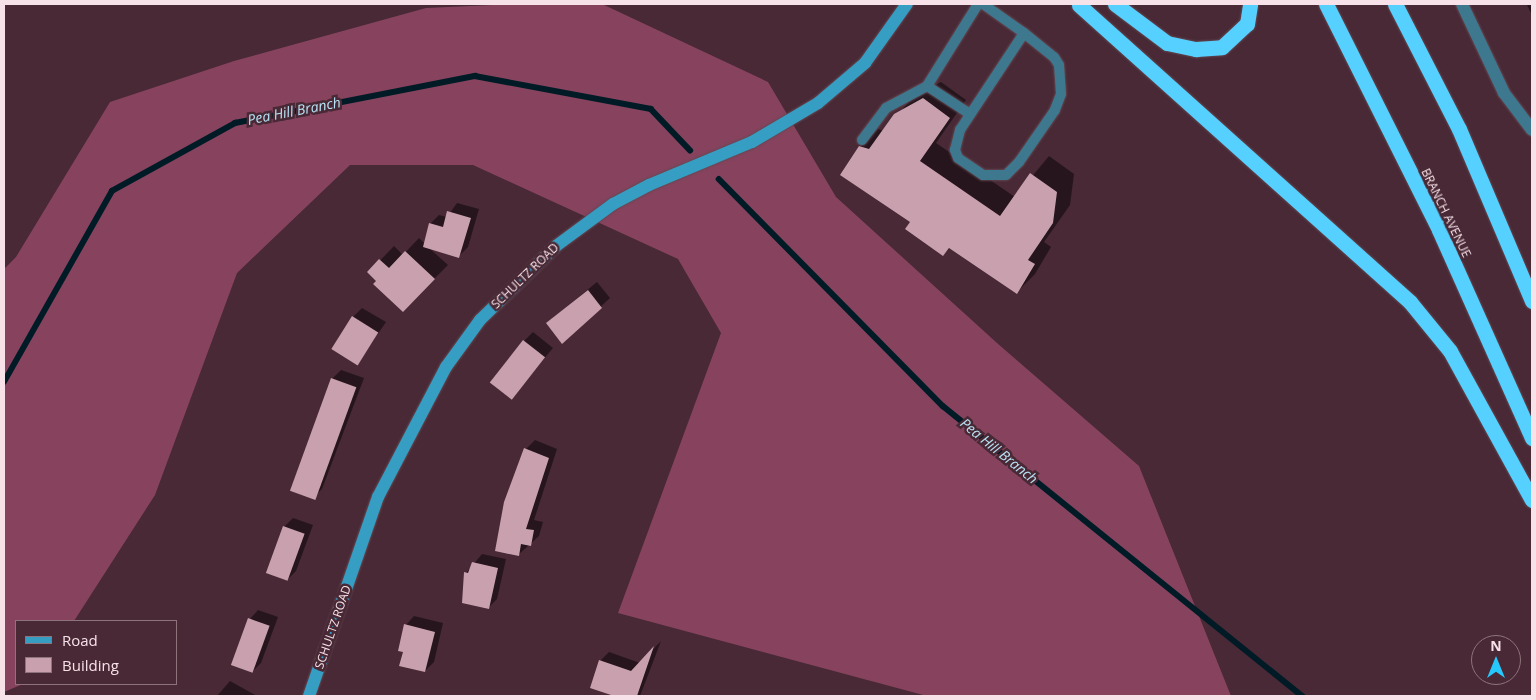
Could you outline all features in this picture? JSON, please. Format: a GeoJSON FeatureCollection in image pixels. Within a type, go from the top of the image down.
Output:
{"type":"FeatureCollection","features":[{"type":"Feature","properties":{"kind":"highway"},"geometry":{"type":"LineString","coordinates":[[1079,4],[1410,302],[1450,351],[1532,500]]}},
{"type":"Feature","properties":{"kind":"highway"},"geometry":{"type":"LineString","coordinates":[[1115,4],[1167,43],[1196,49],[1222,47],[1247,24],[1250,4]]}},
{"type":"Feature","properties":{"kind":"highway","name":"BRANCH AVENUE"},"geometry":{"type":"LineString","coordinates":[[1326,4],[1439,230],[1532,438]]}},
{"type":"Feature","properties":{"kind":"highway"},"geometry":{"type":"LineString","coordinates":[[1395,4],[1460,129],[1532,301]]}},
{"type":"Feature","properties":{"kind":"street","name":"SCHULTZ ROAD"},"geometry":{"type":"LineString","coordinates":[[309,696],[378,496],[446,368],[480,320],[556,246],[613,204],[649,185],[752,142],[818,104],[864,63],[907,4]]}},
{"type":"Feature","properties":{"kind":"street"},"geometry":{"type":"LineString","coordinates":[[1462,4],[1504,92],[1532,130]]}},
{"type":"Feature","properties":{"kind":"lane"},"geometry":{"type":"LineString","coordinates":[[862,140],[886,108],[927,86],[978,4]]}},
{"type":"Feature","properties":{"kind":"lane"},"geometry":{"type":"LineString","coordinates":[[983,4],[1024,33],[1054,57],[1059,65],[1061,94],[1054,110],[1029,148],[1006,174],[983,174],[958,158],[958,136],[970,114],[1024,33]]}},
{"type":"Feature","properties":{"kind":"lane"},"geometry":{"type":"LineString","coordinates":[[927,86],[970,114]]}},
{"type":"Feature","properties":{"kind":"shaded area"},"geometry":{"type":"Polygon","coordinates":[[[516,4],[602,4],[768,82],[836,197],[997,343],[1139,466],[1231,696],[927,696],[618,613],[721,333],[678,259],[473,165],[350,165],[237,273],[155,495],[75,620],[15,620],[15,685],[21,685],[4,692],[4,269],[16,257],[110,102],[234,61],[426,8],[516,4]]]}},
{"type":"Feature","properties":{"kind":"building"},"geometry":{"type":"Polygon","coordinates":[[[923,98],[950,118],[920,161],[1000,216],[1030,173],[1057,192],[1053,223],[1028,260],[1035,264],[1017,294],[949,248],[943,256],[905,229],[910,222],[840,175],[859,146],[869,149],[894,114],[923,98]]]}},
{"type":"Feature","properties":{"kind":"building"},"geometry":{"type":"Polygon","coordinates":[[[447,211],[471,218],[459,258],[423,247],[429,223],[443,227],[447,211]]]}},
{"type":"Feature","properties":{"kind":"building"},"geometry":{"type":"Polygon","coordinates":[[[405,251],[435,279],[403,312],[373,284],[376,281],[367,272],[379,259],[389,268],[405,251]]]}},
{"type":"Feature","properties":{"kind":"building"},"geometry":{"type":"Polygon","coordinates":[[[588,290],[602,308],[562,344],[546,323],[588,290]]]}},
{"type":"Feature","properties":{"kind":"building"},"geometry":{"type":"Polygon","coordinates":[[[352,316],[378,332],[358,366],[331,349],[352,316]]]}},
{"type":"Feature","properties":{"kind":"building"},"geometry":{"type":"Polygon","coordinates":[[[523,340],[545,357],[512,400],[490,383],[523,340]]]}},
{"type":"Feature","properties":{"kind":"building"},"geometry":{"type":"Polygon","coordinates":[[[331,378],[356,387],[315,500],[290,491],[331,378]]]}},
{"type":"Feature","properties":{"kind":"building"},"geometry":{"type":"Polygon","coordinates":[[[524,448],[549,458],[526,529],[534,530],[531,546],[521,544],[519,556],[495,551],[504,502],[524,448]]]}},
{"type":"Feature","properties":{"kind":"building"},"geometry":{"type":"Polygon","coordinates":[[[283,526],[305,534],[288,581],[266,573],[283,526]]]}},
{"type":"Feature","properties":{"kind":"building"},"geometry":{"type":"Polygon","coordinates":[[[472,562],[498,568],[489,609],[462,603],[464,572],[468,573],[472,562]]]}},
{"type":"Feature","properties":{"kind":"building"},"geometry":{"type":"Polygon","coordinates":[[[248,618],[270,626],[253,673],[231,665],[248,618]]]}},
{"type":"Feature","properties":{"kind":"building"},"geometry":{"type":"Polygon","coordinates":[[[404,624],[435,632],[425,672],[399,666],[403,652],[398,651],[404,624]]]}},
{"type":"Feature","properties":{"kind":"building"},"geometry":{"type":"Polygon","coordinates":[[[654,646],[637,696],[614,696],[590,688],[599,660],[631,671],[654,646]]]}},
{"type":"Feature","properties":{"kind":"waterway","name":"Pea Hill Branch"},"geometry":{"type":"LineString","coordinates":[[4,382],[112,191],[235,123],[475,76],[651,109],[690,150]]}},
{"type":"Feature","properties":{"kind":"waterway","name":"Pea Hill Branch"},"geometry":{"type":"LineString","coordinates":[[719,179],[943,406],[1303,696]]}}]}
